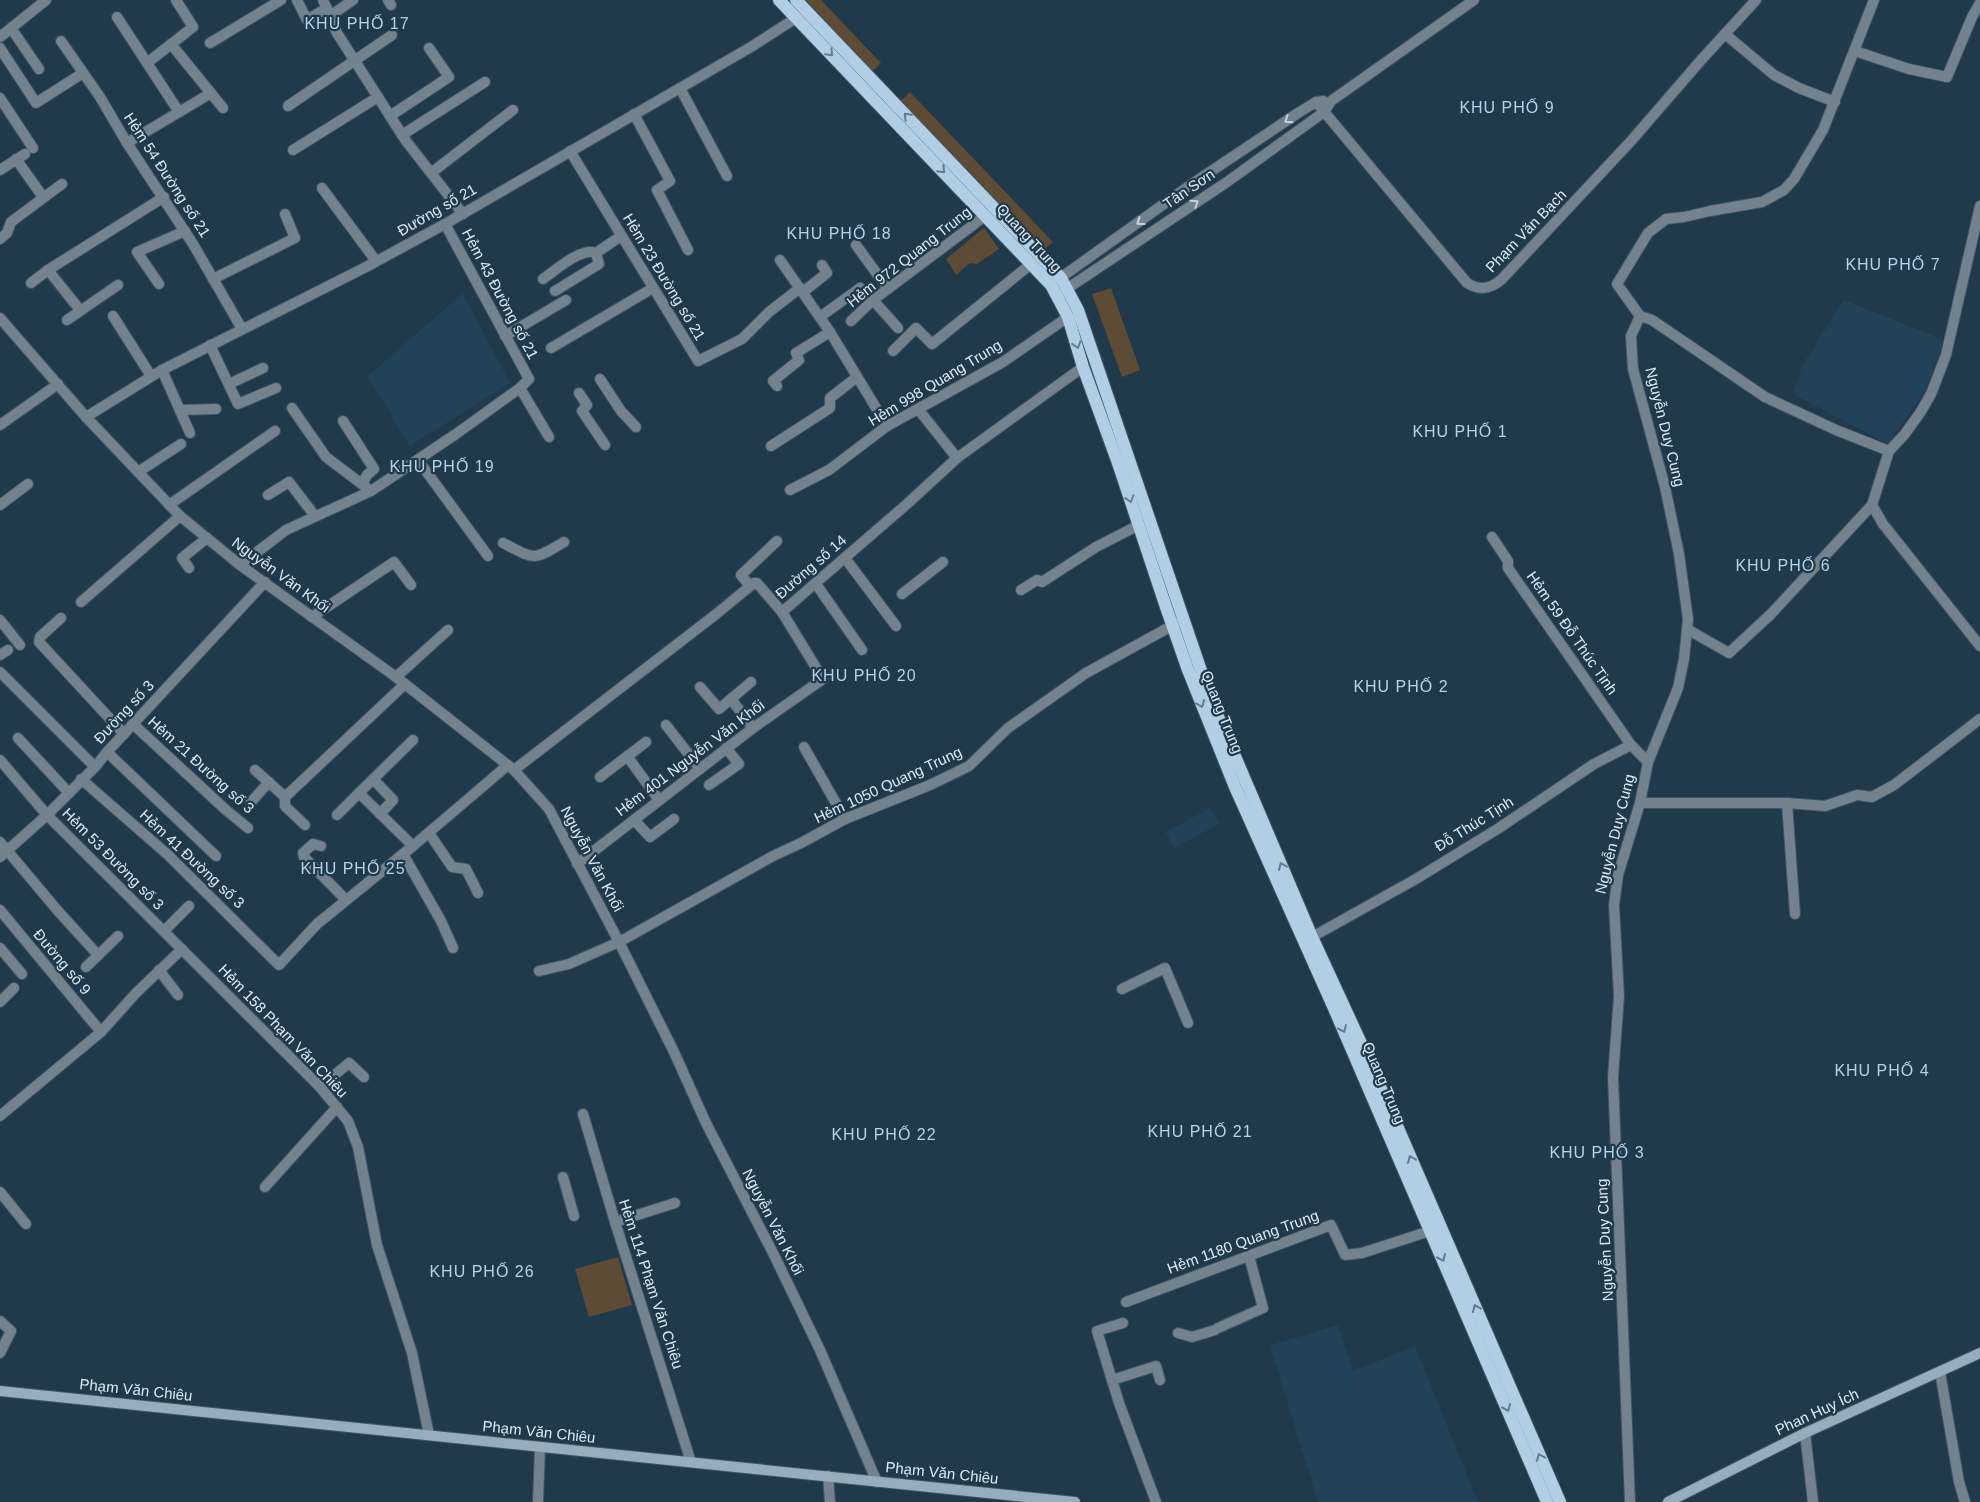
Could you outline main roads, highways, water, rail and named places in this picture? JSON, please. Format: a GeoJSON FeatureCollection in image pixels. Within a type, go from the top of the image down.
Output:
{"type":"FeatureCollection","features":[{"type":"Feature","properties":{"kind":"main road","name":"Quang Trung"},"geometry":{"type":"LineString","coordinates":[[779,0],[801,14],[1059,287],[1078,310],[1096,359],[1177,622],[1235,787],[1338,1004],[1365,1052],[1547,1502]]}},
{"type":"Feature","properties":{"kind":"main road","name":"Quang Trung"},"geometry":{"type":"LineString","coordinates":[[796,0],[801,14]]}},
{"type":"Feature","properties":{"kind":"main road","name":"Quang Trung"},"geometry":{"type":"LineString","coordinates":[[878,95],[985,216],[1031,264],[1059,287],[1083,367],[1139,525],[1177,622]]}},
{"type":"Feature","properties":{"kind":"main road","name":"Quang Trung"},"geometry":{"type":"LineString","coordinates":[[1193,668],[1211,700],[1312,937],[1338,1004]]}},
{"type":"Feature","properties":{"kind":"main road","name":"Quang Trung"},"geometry":{"type":"LineString","coordinates":[[1436,1229],[1560,1502]]}},
{"type":"Feature","properties":{"kind":"main road","name":"Phan Huy Ích"},"geometry":{"type":"LineString","coordinates":[[1668,1502],[1805,1433],[1980,1353]]}},
{"type":"Feature","properties":{"kind":"main road","name":"Phạm Văn Chiêu"},"geometry":{"type":"LineString","coordinates":[[0,1391],[1075,1502]]}},
{"type":"Feature","properties":{"kind":"district","name":"KHU PHỐ 17"},"geometry":{"type":"Point","coordinates":[357,23]}},
{"type":"Feature","properties":{"kind":"district","name":"KHU PHỐ 9"},"geometry":{"type":"Point","coordinates":[1507,107]}},
{"type":"Feature","properties":{"kind":"district","name":"KHU PHỐ 18"},"geometry":{"type":"Point","coordinates":[839,233]}},
{"type":"Feature","properties":{"kind":"district","name":"KHU PHỐ 7"},"geometry":{"type":"Point","coordinates":[1893,264]}},
{"type":"Feature","properties":{"kind":"district","name":"KHU PHỐ 1"},"geometry":{"type":"Point","coordinates":[1460,431]}},
{"type":"Feature","properties":{"kind":"district","name":"KHU PHỐ 19"},"geometry":{"type":"Point","coordinates":[442,466]}},
{"type":"Feature","properties":{"kind":"district","name":"KHU PHỐ 6"},"geometry":{"type":"Point","coordinates":[1783,565]}},
{"type":"Feature","properties":{"kind":"district","name":"KHU PHỐ 20"},"geometry":{"type":"Point","coordinates":[864,675]}},
{"type":"Feature","properties":{"kind":"district","name":"KHU PHỐ 2"},"geometry":{"type":"Point","coordinates":[1401,686]}},
{"type":"Feature","properties":{"kind":"district","name":"KHU PHỐ 25"},"geometry":{"type":"Point","coordinates":[353,868]}},
{"type":"Feature","properties":{"kind":"district","name":"KHU PHỐ 4"},"geometry":{"type":"Point","coordinates":[1882,1070]}},
{"type":"Feature","properties":{"kind":"district","name":"KHU PHỐ 21"},"geometry":{"type":"Point","coordinates":[1200,1131]}},
{"type":"Feature","properties":{"kind":"district","name":"KHU PHỐ 22"},"geometry":{"type":"Point","coordinates":[884,1134]}},
{"type":"Feature","properties":{"kind":"district","name":"KHU PHỐ 3"},"geometry":{"type":"Point","coordinates":[1597,1152]}},
{"type":"Feature","properties":{"kind":"district","name":"KHU PHỐ 26"},"geometry":{"type":"Point","coordinates":[482,1271]}}]}
